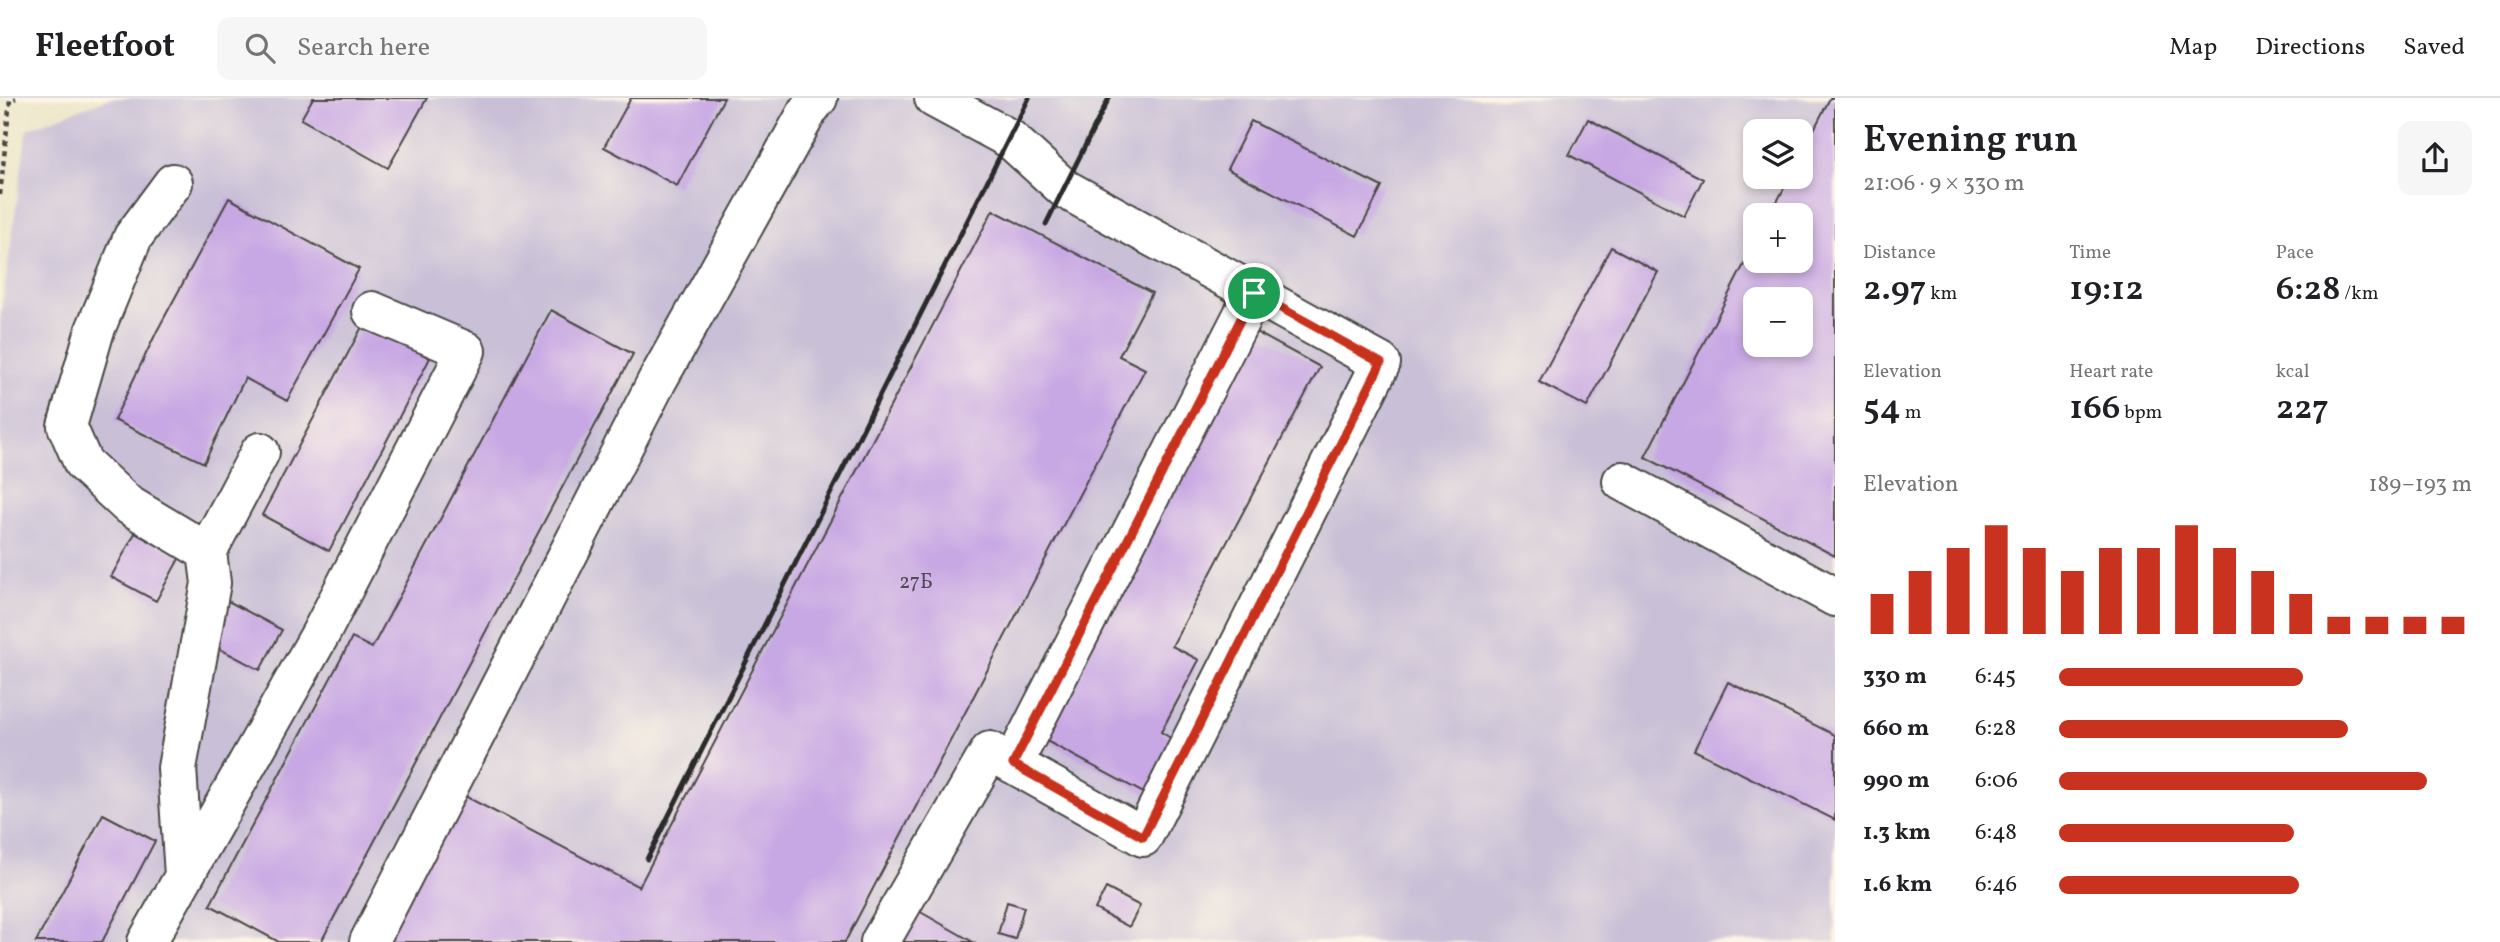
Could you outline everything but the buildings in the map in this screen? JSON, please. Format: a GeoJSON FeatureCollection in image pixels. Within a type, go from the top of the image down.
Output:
{"type":"FeatureCollection","features":[{"type":"Feature","properties":{"kind":"lane"},"geometry":{"type":"LineString","coordinates":[[369,942],[657,382],[808,109],[818,98]]}},
{"type":"Feature","properties":{"kind":"lane"},"geometry":{"type":"LineString","coordinates":[[880,942],[990,751],[1143,837],[1381,363],[1065,190],[1010,139],[934,98]]}},
{"type":"Feature","properties":{"kind":"lane"},"geometry":{"type":"LineString","coordinates":[[173,183],[133,237],[95,330],[67,426],[83,463],[127,504],[207,552]]}},
{"type":"Feature","properties":{"kind":"lane"},"geometry":{"type":"LineString","coordinates":[[1013,764],[1254,293]]}},
{"type":"Feature","properties":{"kind":"lane"},"geometry":{"type":"LineString","coordinates":[[147,942],[322,631],[466,351],[372,311]]}},
{"type":"Feature","properties":{"kind":"lane"},"geometry":{"type":"LineString","coordinates":[[184,876],[177,768],[211,583],[207,552],[260,452]]}},
{"type":"Feature","properties":{"kind":"lane"},"geometry":{"type":"LineString","coordinates":[[1622,481],[1835,597]]}},
{"type":"Feature","properties":{"kind":"path"},"geometry":{"type":"LineString","coordinates":[[0,197],[10,100],[16,98]]}},
{"type":"Feature","properties":{"kind":"shaded area"},"geometry":{"type":"Polygon","coordinates":[[[110,98],[1835,98],[1835,942],[0,942],[0,321],[27,129],[110,98]]]}},
{"type":"Feature","properties":{"kind":"railway"},"geometry":{"type":"LineString","coordinates":[[647,859],[1029,98]]}},
{"type":"Feature","properties":{"kind":"railway"},"geometry":{"type":"LineString","coordinates":[[1046,224],[1109,98]]}},
{"type":"Feature","properties":{"kind":"route"},"geometry":{"type":"LineString","coordinates":[[1254,293],[1381,363],[1143,837],[1013,764],[1254,293]]}}]}
